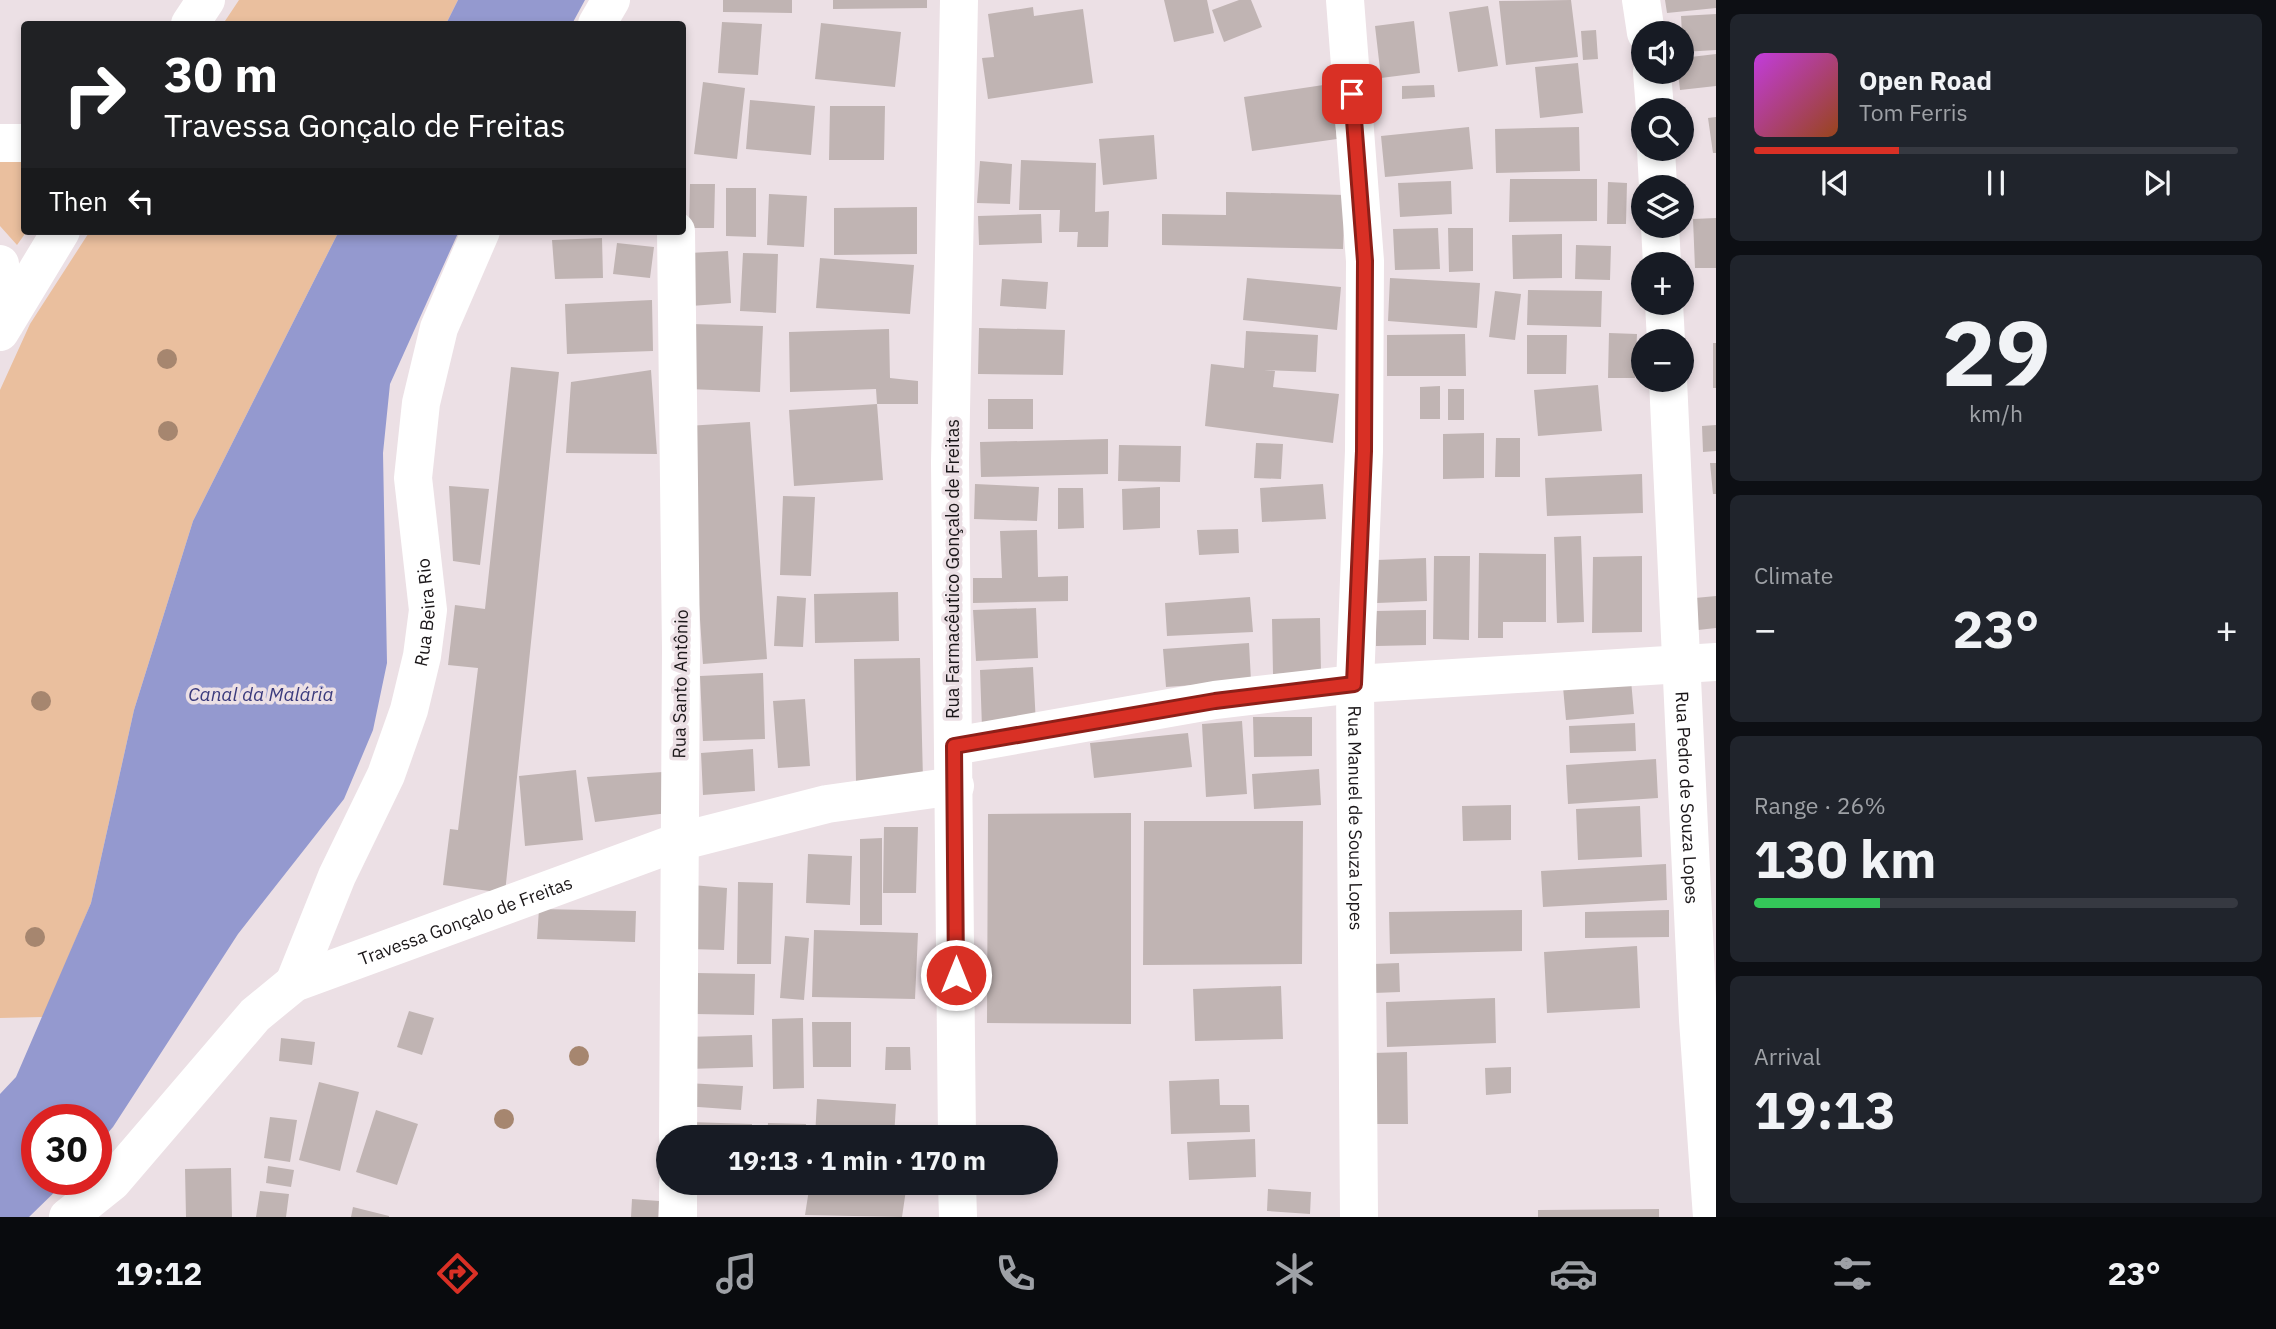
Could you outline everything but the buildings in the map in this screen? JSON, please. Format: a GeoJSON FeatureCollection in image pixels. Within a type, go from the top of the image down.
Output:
{"type":"FeatureCollection","features":[{"type":"Feature","properties":{"kind":"street"},"geometry":{"type":"LineString","coordinates":[[192,21],[206,0]]}},
{"type":"Feature","properties":{"kind":"street"},"geometry":{"type":"LineString","coordinates":[[599,21],[611,0]]}},
{"type":"Feature","properties":{"kind":"street","name":"Rua Farmacêutico Gonçalo de Freitas"},"geometry":{"type":"LineString","coordinates":[[957,1125],[950,462],[959,0]]}},
{"type":"Feature","properties":{"kind":"street","name":"Rua Manuel de Souza Lopes"},"geometry":{"type":"LineString","coordinates":[[1345,0],[1365,261],[1364,451],[1354,684],[1359,1217]]}},
{"type":"Feature","properties":{"kind":"street"},"geometry":{"type":"LineString","coordinates":[[1642,0],[1645,21]]}},
{"type":"Feature","properties":{"kind":"street"},"geometry":{"type":"LineString","coordinates":[[0,143],[21,143]]}},
{"type":"Feature","properties":{"kind":"street"},"geometry":{"type":"LineString","coordinates":[[3,328],[59,235]]}},
{"type":"Feature","properties":{"kind":"street","name":"Rua Beira Rio"},"geometry":{"type":"LineString","coordinates":[[294,983],[338,876],[386,775],[417,678],[428,610],[413,478],[421,403],[439,328],[479,235]]}},
{"type":"Feature","properties":{"kind":"street","name":"Rua Santo Antônio"},"geometry":{"type":"LineString","coordinates":[[676,235],[681,635],[678,1125]]}},
{"type":"Feature","properties":{"kind":"street"},"geometry":{"type":"LineString","coordinates":[[0,264],[3,328]]}},
{"type":"Feature","properties":{"kind":"street","name":"Rua Pedro de Souza Lopes"},"geometry":{"type":"LineString","coordinates":[[1669,392],[1699,663],[1698,1020],[1712,1217]]}},
{"type":"Feature","properties":{"kind":"street"},"geometry":{"type":"LineString","coordinates":[[954,746],[1215,701],[1354,684],[1699,663]]}},
{"type":"Feature","properties":{"kind":"street","name":"Travessa Gonçalo de Freitas"},"geometry":{"type":"LineString","coordinates":[[68,1217],[112,1182],[255,1014],[294,983],[678,842],[827,804],[955,786]]}},
{"type":"Feature","properties":{"kind":"street"},"geometry":{"type":"LineString","coordinates":[[678,1195],[678,1217]]}},
{"type":"Feature","properties":{"kind":"street"},"geometry":{"type":"LineString","coordinates":[[957,1195],[958,1217]]}},
{"type":"Feature","properties":{"kind":"shaded area"},"geometry":{"type":"Polygon","coordinates":[[[239,0],[458,0],[448,21],[225,21],[239,0]]]}},
{"type":"Feature","properties":{"kind":"shaded area"},"geometry":{"type":"Polygon","coordinates":[[[0,157],[21,160],[21,235],[24,235],[17,245],[0,226],[0,157]]]}},
{"type":"Feature","properties":{"kind":"shaded area"},"geometry":{"type":"Polygon","coordinates":[[[87,235],[337,235],[193,521],[134,710],[91,903],[43,1017],[0,1018],[0,390],[30,324],[87,235]]]}},
{"type":"Feature","properties":{"kind":"water"},"geometry":{"type":"Polygon","coordinates":[[[458,0],[585,0],[574,21],[448,21],[458,0]]]}},
{"type":"Feature","properties":{"kind":"water","name":"Canal da Malária"},"geometry":{"type":"Polygon","coordinates":[[[337,235],[457,235],[390,384],[383,453],[387,663],[373,730],[344,799],[238,934],[112,1128],[112,1104],[21,1104],[21,1195],[52,1195],[29,1217],[0,1217],[0,1094],[16,1077],[91,903],[134,710],[193,521],[337,235]]]}},
{"type":"Feature","properties":{"kind":"route"},"geometry":{"type":"LineString","coordinates":[[956,975],[954,746],[1215,701],[1354,684],[1364,451],[1365,261],[1352,94]]}}]}
